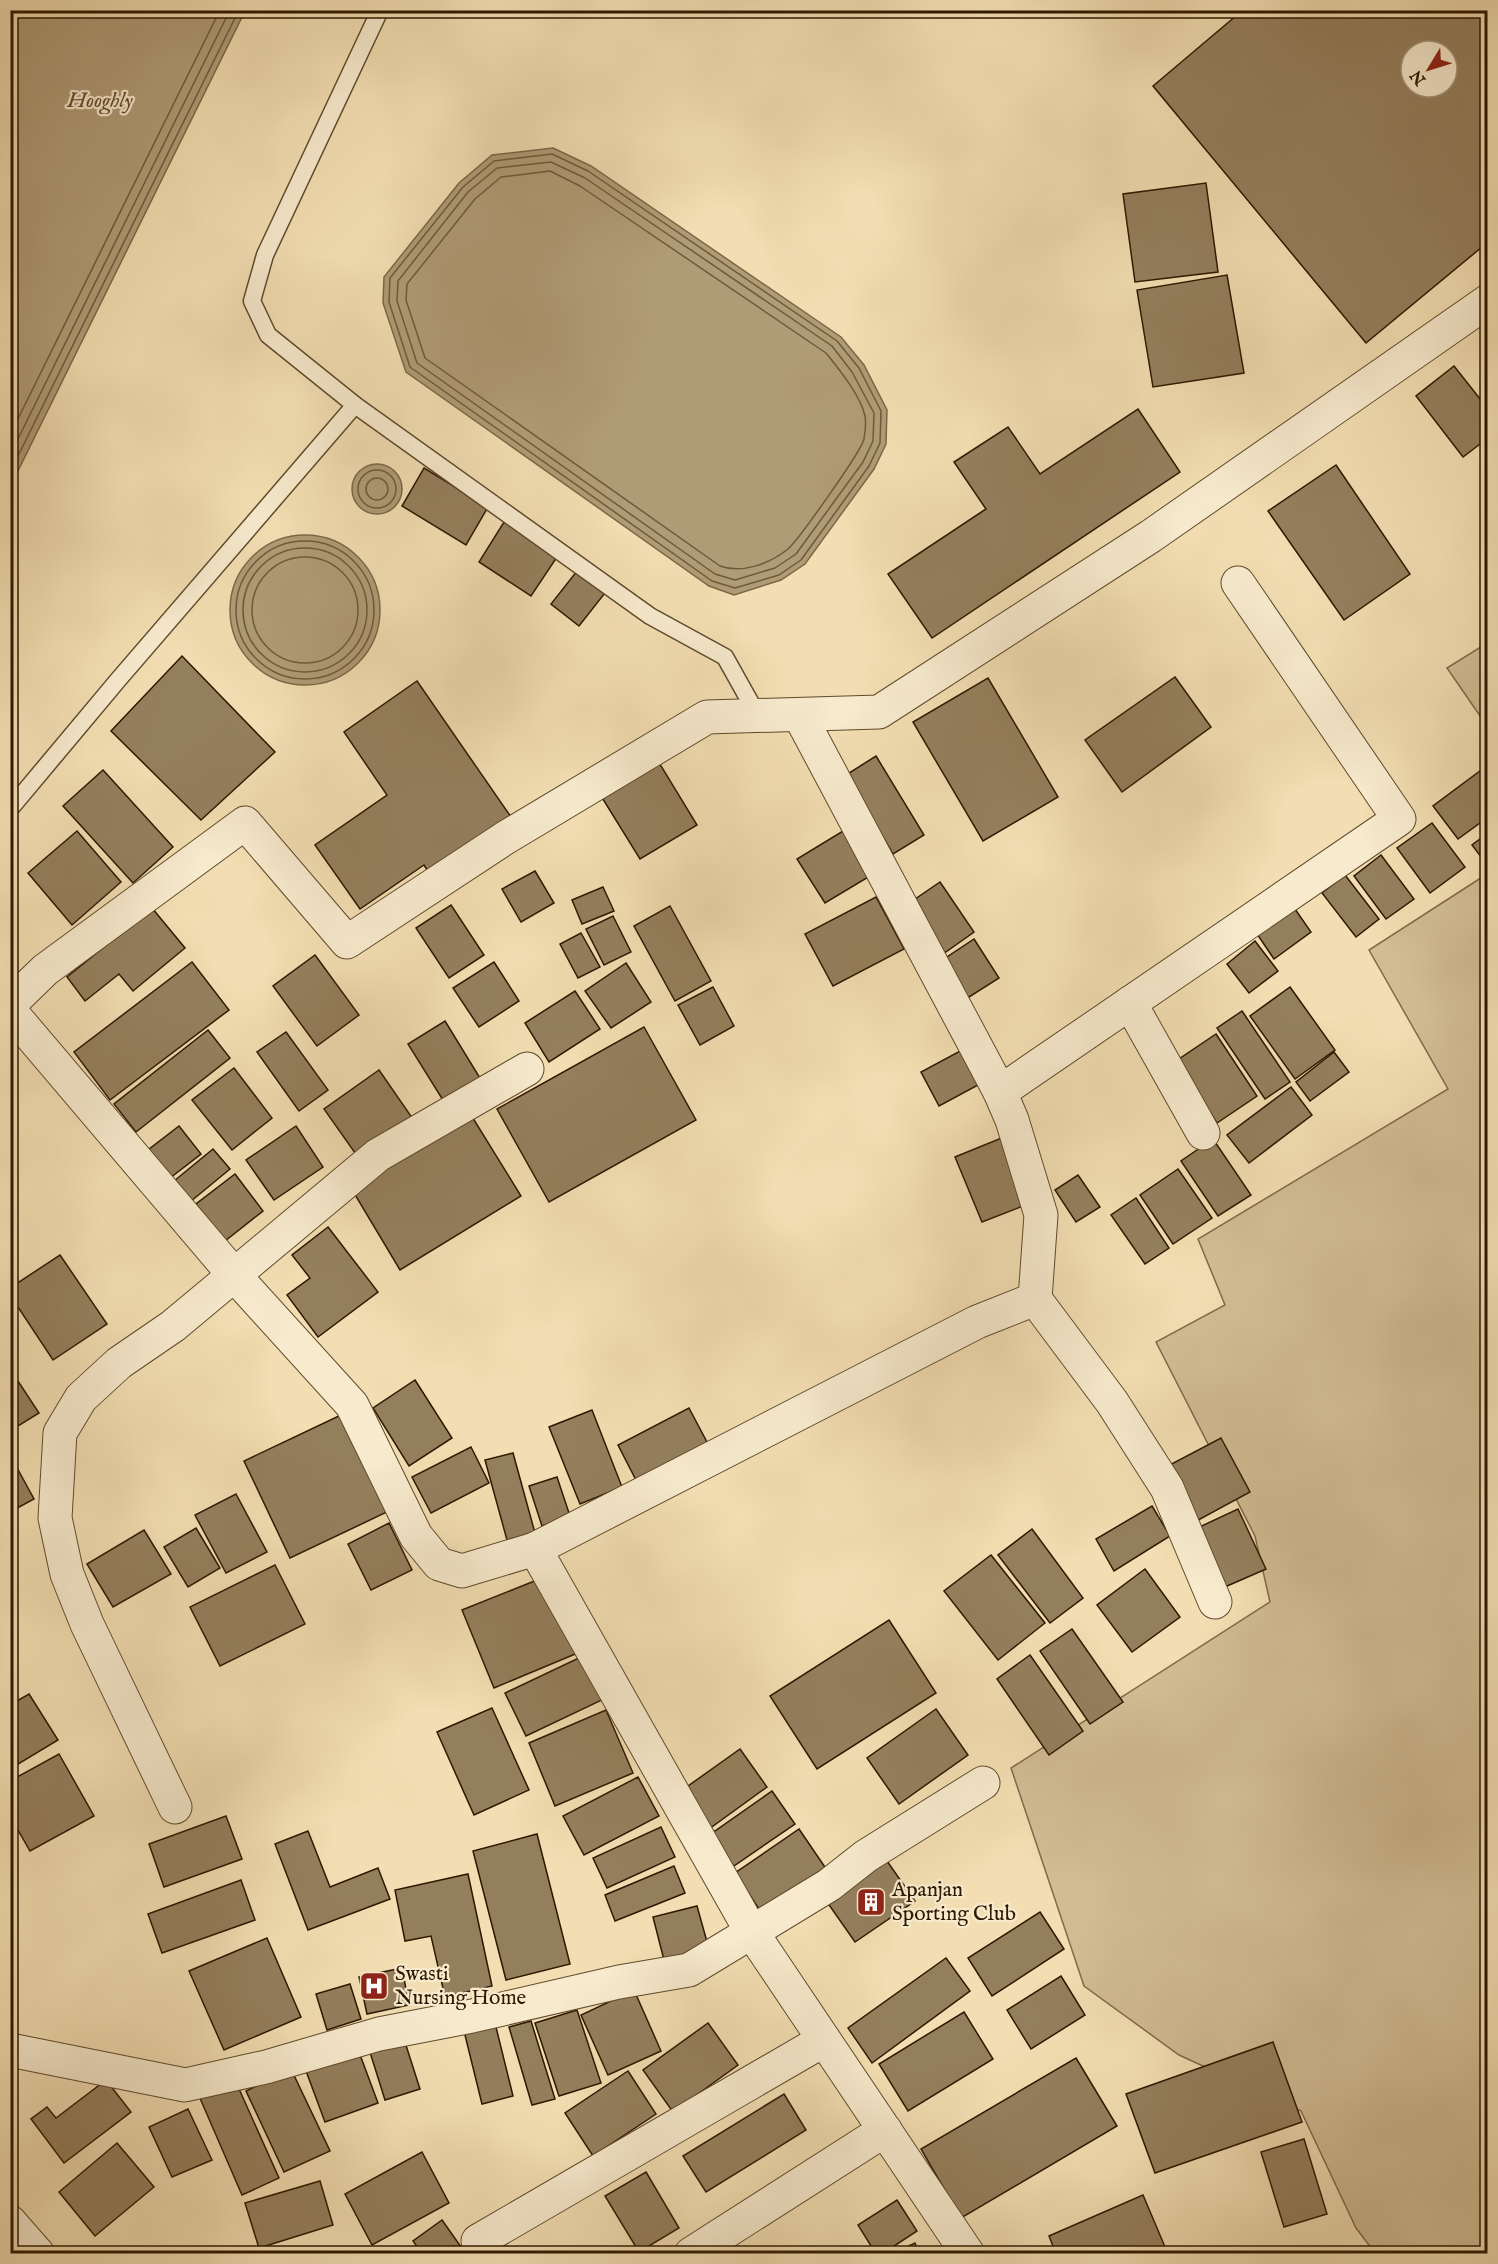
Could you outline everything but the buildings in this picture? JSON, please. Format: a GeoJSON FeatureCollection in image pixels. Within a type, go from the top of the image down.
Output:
{"type":"FeatureCollection","features":[{"type":"Feature","properties":{"kind":"street"},"geometry":{"type":"LineString","coordinates":[[10,1004],[45,970],[245,823],[347,942],[506,838],[707,717],[879,712],[1151,536],[1488,301]]}},
{"type":"Feature","properties":{"kind":"street"},"geometry":{"type":"LineString","coordinates":[[1000,1092],[1399,819],[1238,583]]}},
{"type":"Feature","properties":{"kind":"street"},"geometry":{"type":"LineString","coordinates":[[800,716],[1000,1092],[1012,1120],[1041,1215],[1035,1299],[1112,1402],[1167,1488],[1215,1602]]}},
{"type":"Feature","properties":{"kind":"street"},"geometry":{"type":"LineString","coordinates":[[1130,1003],[1203,1132]]}},
{"type":"Feature","properties":{"kind":"street"},"geometry":{"type":"LineString","coordinates":[[10,1011],[235,1276],[352,1405],[416,1536],[439,1563],[462,1571],[535,1549],[977,1322],[1035,1299]]}},
{"type":"Feature","properties":{"kind":"street"},"geometry":{"type":"LineString","coordinates":[[175,1807],[87,1624],[67,1574],[55,1518],[60,1433],[81,1398],[118,1363],[173,1326],[378,1155],[527,1069]]}},
{"type":"Feature","properties":{"kind":"street"},"geometry":{"type":"LineString","coordinates":[[535,1549],[751,1931],[968,2253]]}},
{"type":"Feature","properties":{"kind":"street"},"geometry":{"type":"LineString","coordinates":[[10,2050],[185,2085],[266,2067],[379,2034],[472,2016],[619,1982],[689,1970],[829,1885],[866,1856],[983,1783]]}},
{"type":"Feature","properties":{"kind":"street"},"geometry":{"type":"LineString","coordinates":[[478,2241],[604,2170],[824,2040]]}},
{"type":"Feature","properties":{"kind":"street"},"geometry":{"type":"LineString","coordinates":[[691,2253],[885,2130]]}},
{"type":"Feature","properties":{"kind":"street"},"geometry":{"type":"LineString","coordinates":[[10,2222],[38,2253]]}},
{"type":"Feature","properties":{"kind":"lane"},"geometry":{"type":"LineString","coordinates":[[380,10],[265,255],[252,301],[268,335],[355,405],[650,616],[725,657],[758,716]]}},
{"type":"Feature","properties":{"kind":"lane"},"geometry":{"type":"LineString","coordinates":[[10,809],[355,405]]}},
{"type":"Feature","properties":{"kind":"shaded area"},"geometry":{"type":"Polygon","coordinates":[[[1487,643],[1487,726],[1447,668],[1487,643]]]}},
{"type":"Feature","properties":{"kind":"shaded area"},"geometry":{"type":"Polygon","coordinates":[[[1487,874],[1487,2253],[1375,2253],[1356,2228],[1301,2111],[1179,2055],[1084,1986],[1011,1768],[1270,1602],[1255,1536],[1156,1342],[1225,1305],[1198,1239],[1448,1089],[1369,950],[1487,874]]]}},
{"type":"Feature","properties":{"kind":"water","name":"Hooghly"},"geometry":{"type":"Polygon","coordinates":[[[10,11],[245,11],[11,485],[10,11]]]}},
{"type":"Feature","properties":{"kind":"water"},"geometry":{"type":"Polygon","coordinates":[[[553,148],[591,166],[841,337],[864,365],[887,410],[886,444],[874,469],[805,564],[781,580],[734,595],[709,586],[406,372],[383,303],[384,277],[459,183],[492,155],[553,148]]]}},
{"type":"Feature","properties":{"kind":"water"},"geometry":{"type":"Polygon","coordinates":[[[377,464],[391,468],[398,475],[402,489],[398,503],[391,510],[377,514],[363,510],[356,503],[352,489],[356,475],[363,468],[377,464]]]}},
{"type":"Feature","properties":{"kind":"water"},"geometry":{"type":"Polygon","coordinates":[[[305,535],[320,536],[334,541],[358,557],[374,581],[379,595],[379,625],[374,639],[358,663],[334,679],[320,684],[305,685],[290,684],[276,679],[252,663],[236,639],[231,625],[230,610],[231,595],[236,581],[252,557],[276,541],[290,536],[305,535]]]}},
{"type":"Feature","properties":{"kind":"place","name":"Apanjan Sporting Club"},"geometry":{"type":"Point","coordinates":[871,1902]}},
{"type":"Feature","properties":{"kind":"place","name":"Swasti Nursing Home"},"geometry":{"type":"Point","coordinates":[374,1986]}}]}
